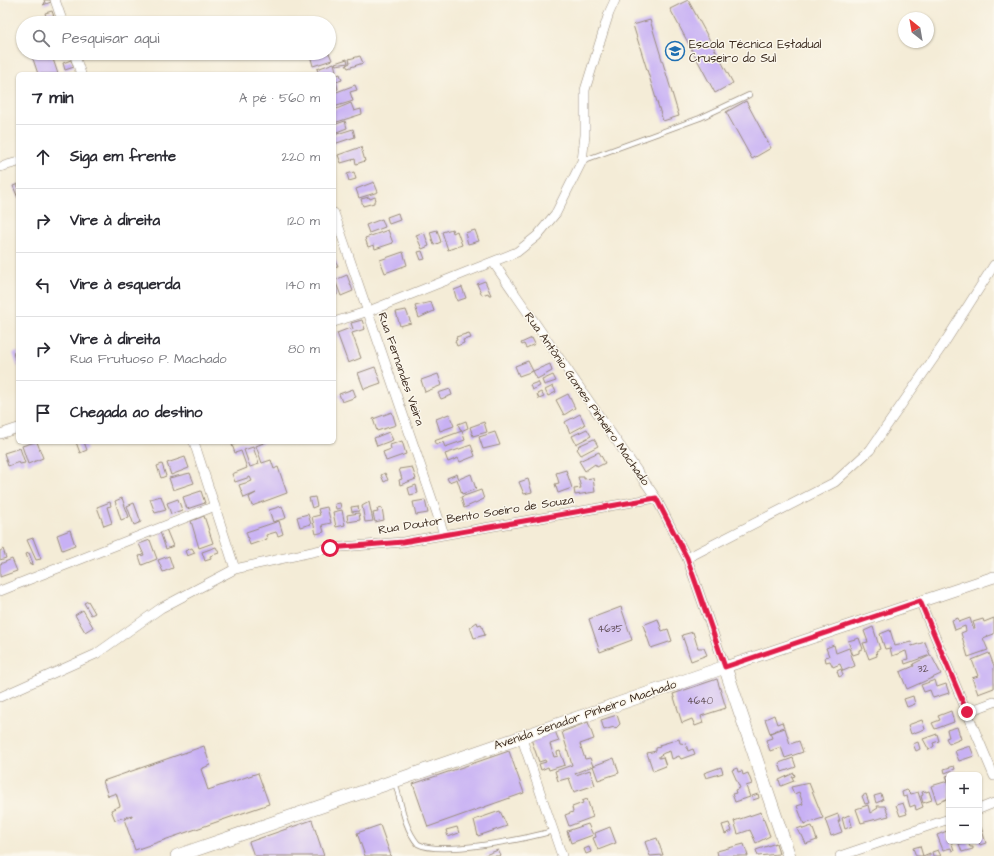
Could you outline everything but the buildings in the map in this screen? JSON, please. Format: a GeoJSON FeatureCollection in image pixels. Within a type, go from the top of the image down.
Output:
{"type":"FeatureCollection","features":[{"type":"Feature","properties":{"kind":"main road","name":"Avenida Senador Pinheiro Machado"},"geometry":{"type":"LineString","coordinates":[[177,856],[521,736],[725,667]]}},
{"type":"Feature","properties":{"kind":"main road","name":"Rua Antônio Gomes Pinheiro Machado"},"geometry":{"type":"LineString","coordinates":[[725,667],[789,856]]}},
{"type":"Feature","properties":{"kind":"street"},"geometry":{"type":"LineString","coordinates":[[55,0],[61,16]]}},
{"type":"Feature","properties":{"kind":"street"},"geometry":{"type":"LineString","coordinates":[[336,321],[369,311],[517,252],[537,236],[556,213],[582,161],[585,135],[584,90],[609,13],[616,0]]}},
{"type":"Feature","properties":{"kind":"street"},"geometry":{"type":"LineString","coordinates":[[76,60],[80,72]]}},
{"type":"Feature","properties":{"kind":"street"},"geometry":{"type":"LineString","coordinates":[[0,167],[16,163]]}},
{"type":"Feature","properties":{"kind":"street","name":"Rua Fernandes Vieira"},"geometry":{"type":"LineString","coordinates":[[336,219],[369,311],[444,534]]}},
{"type":"Feature","properties":{"kind":"street","name":"Rua Antônio Gomes Pinheiro Machado"},"geometry":{"type":"LineString","coordinates":[[493,262],[656,498],[687,558],[725,667]]}},
{"type":"Feature","properties":{"kind":"street"},"geometry":{"type":"LineString","coordinates":[[687,558],[834,482],[870,450],[990,276],[994,265]]}},
{"type":"Feature","properties":{"kind":"street"},"geometry":{"type":"LineString","coordinates":[[0,434],[16,429]]}},
{"type":"Feature","properties":{"kind":"street"},"geometry":{"type":"LineString","coordinates":[[195,444],[235,569]]}},
{"type":"Feature","properties":{"kind":"street","name":"Rua Doutor Bento Soeiro de Souza"},"geometry":{"type":"LineString","coordinates":[[0,697],[96,654],[161,608],[235,569],[330,548],[403,542],[656,498]]}},
{"type":"Feature","properties":{"kind":"street"},"geometry":{"type":"LineString","coordinates":[[0,591],[215,506]]}},
{"type":"Feature","properties":{"kind":"street","name":"Avenida Senador Pinheiro Machado"},"geometry":{"type":"LineString","coordinates":[[725,667],[994,577]]}},
{"type":"Feature","properties":{"kind":"street"},"geometry":{"type":"LineString","coordinates":[[920,601],[994,776]]}},
{"type":"Feature","properties":{"kind":"street"},"geometry":{"type":"LineString","coordinates":[[967,712],[994,702]]}},
{"type":"Feature","properties":{"kind":"street"},"geometry":{"type":"LineString","coordinates":[[521,736],[562,856]]}},
{"type":"Feature","properties":{"kind":"street"},"geometry":{"type":"LineString","coordinates":[[982,807],[994,803]]}},
{"type":"Feature","properties":{"kind":"street"},"geometry":{"type":"LineString","coordinates":[[840,856],[946,820]]}},
{"type":"Feature","properties":{"kind":"lane"},"geometry":{"type":"LineString","coordinates":[[582,161],[700,118],[749,95]]}},
{"type":"Feature","properties":{"kind":"lane"},"geometry":{"type":"LineString","coordinates":[[395,780],[410,832],[419,845],[431,853],[461,853]]}},
{"type":"Feature","properties":{"kind":"lane"},"geometry":{"type":"LineString","coordinates":[[475,852],[553,831]]}},
{"type":"Feature","properties":{"kind":"place","name":"Escola Técnica Estadual Cruseiro do Sul"},"geometry":{"type":"Point","coordinates":[675,51]}},
{"type":"Feature","properties":{"kind":"route"},"geometry":{"type":"LineString","coordinates":[[330,548],[403,542],[656,498],[687,558],[725,667],[920,601],[967,712]]}}]}
